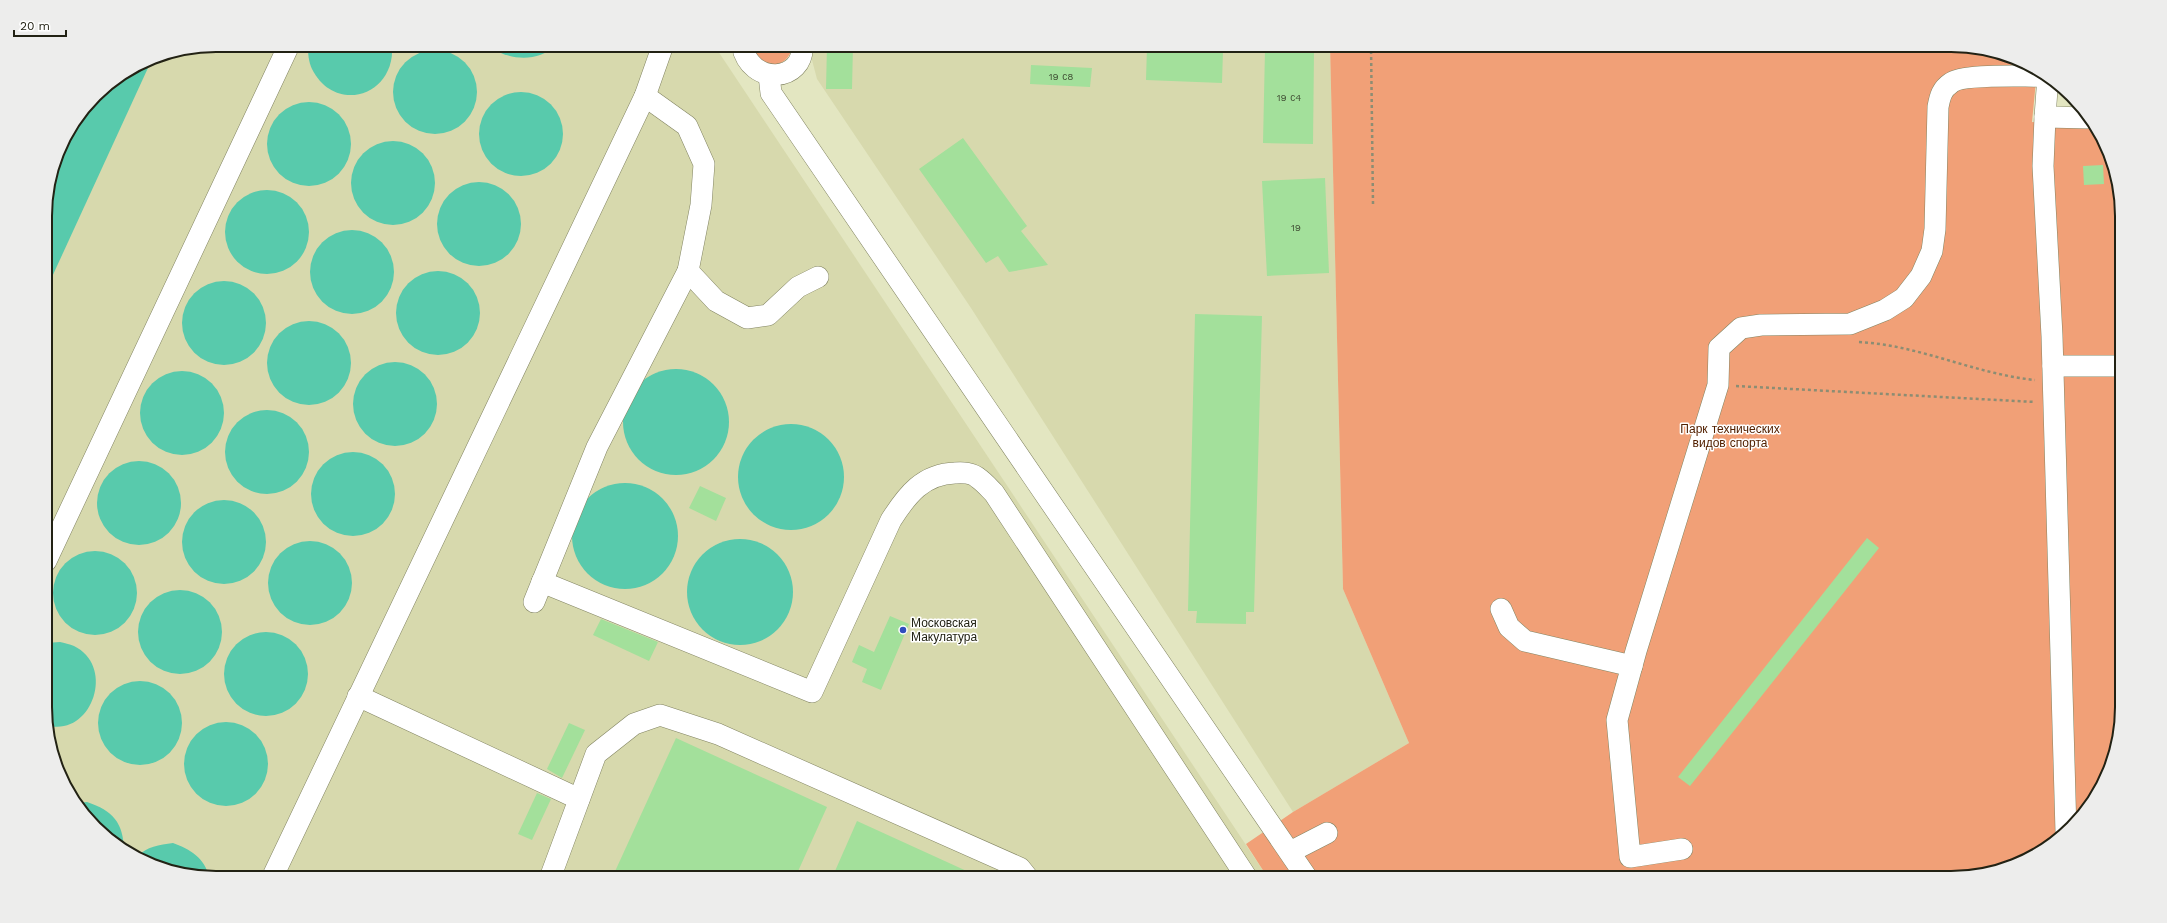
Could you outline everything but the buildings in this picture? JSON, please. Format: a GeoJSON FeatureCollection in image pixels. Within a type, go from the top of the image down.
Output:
{"type":"FeatureCollection","features":[{"type":"Feature","properties":{"kind":"street"},"geometry":{"type":"LineString","coordinates":[[52,548],[286,52]]}},
{"type":"Feature","properties":{"kind":"street"},"geometry":{"type":"LineString","coordinates":[[275,871],[645,96],[661,52]]}},
{"type":"Feature","properties":{"kind":"street"},"geometry":{"type":"LineString","coordinates":[[744,52],[753,67],[769,75],[787,72],[795,66],[800,58],[801,52]]}},
{"type":"Feature","properties":{"kind":"street"},"geometry":{"type":"LineString","coordinates":[[769,75],[771,93],[1302,871]]}},
{"type":"Feature","properties":{"kind":"street"},"geometry":{"type":"LineString","coordinates":[[1682,849],[1630,857],[1617,720],[1632,666],[1718,385],[1719,348],[1741,328],[1761,325],[1850,324],[1885,310],[1904,298],[1921,276],[1932,251],[1935,229],[1938,107],[1941,93],[1952,82],[1968,77],[2036,76]]}},
{"type":"Feature","properties":{"kind":"street"},"geometry":{"type":"LineString","coordinates":[[2047,84],[2044,166],[2054,403],[2066,824]]}},
{"type":"Feature","properties":{"kind":"street"},"geometry":{"type":"LineString","coordinates":[[534,602],[598,447],[688,271],[701,205],[704,164],[687,126],[645,96]]}},
{"type":"Feature","properties":{"kind":"street"},"geometry":{"type":"LineString","coordinates":[[2045,117],[2082,118]]}},
{"type":"Feature","properties":{"kind":"street"},"geometry":{"type":"LineString","coordinates":[[688,271],[716,301],[747,318],[768,315],[798,288],[818,277]]}},
{"type":"Feature","properties":{"kind":"street"},"geometry":{"type":"LineString","coordinates":[[2053,374],[2115,367]]}},
{"type":"Feature","properties":{"kind":"street"},"geometry":{"type":"LineString","coordinates":[[542,582],[812,692],[892,520],[906,498],[924,481],[942,473],[961,472],[977,477],[994,493],[1242,871]]}},
{"type":"Feature","properties":{"kind":"street"},"geometry":{"type":"LineString","coordinates":[[1500,610],[1509,627],[1525,641],[1632,666]]}},
{"type":"Feature","properties":{"kind":"street"},"geometry":{"type":"LineString","coordinates":[[358,696],[579,800]]}},
{"type":"Feature","properties":{"kind":"street"},"geometry":{"type":"LineString","coordinates":[[553,871],[596,754],[634,724],[660,715],[718,734],[1020,868],[1022,871]]}},
{"type":"Feature","properties":{"kind":"street"},"geometry":{"type":"LineString","coordinates":[[1290,852],[1327,834]]}},
{"type":"Feature","properties":{"kind":"path"},"geometry":{"type":"LineString","coordinates":[[1371,52],[1373,204]]}},
{"type":"Feature","properties":{"kind":"path"},"geometry":{"type":"LineString","coordinates":[[1854,342],[1890,344],[2010,378],[2053,374]]}},
{"type":"Feature","properties":{"kind":"path"},"geometry":{"type":"LineString","coordinates":[[1718,385],[2054,403]]}},
{"type":"Feature","properties":{"kind":"shaded area"},"geometry":{"type":"Polygon","coordinates":[[[719,52],[1263,871],[205,871],[184,868],[153,859],[116,837],[100,823],[86,807],[69,780],[64,770],[58,750],[52,718],[52,205],[55,184],[64,153],[86,116],[100,100],[116,86],[134,74],[153,64],[194,53],[719,52]]]}},
{"type":"Feature","properties":{"kind":"shaded area"},"geometry":{"type":"Polygon","coordinates":[[[810,52],[1330,52],[1343,589],[1409,743],[1293,812],[971,308],[817,79],[810,52]]]}},
{"type":"Feature","properties":{"kind":"green space"},"geometry":{"type":"Polygon","coordinates":[[[791,52],[784,61],[771,65],[759,59],[755,53],[791,52]]]}},
{"type":"Feature","properties":{"kind":"green space","name":"Парк технических видов спорта"},"geometry":{"type":"Polygon","coordinates":[[[1330,52],[1973,53],[2014,64],[2036,76],[2032,122],[2087,126],[2093,134],[2103,153],[2112,184],[2115,205],[2115,718],[2112,739],[2103,770],[2093,789],[2081,807],[2067,823],[2051,837],[2033,849],[2014,859],[1983,868],[1962,871],[1263,871],[1246,844],[1293,812],[1409,743],[1343,589],[1330,52]]]}},
{"type":"Feature","properties":{"kind":"water"},"geometry":{"type":"Polygon","coordinates":[[[308,52],[392,52],[391,63],[384,77],[375,87],[362,93],[348,95],[335,92],[322,83],[311,67],[308,52]]]}},
{"type":"Feature","properties":{"kind":"water"},"geometry":{"type":"Polygon","coordinates":[[[423,52],[447,52],[458,57],[465,62],[470,69],[476,84],[476,100],[470,115],[465,122],[458,127],[443,133],[427,133],[412,127],[405,122],[400,115],[394,100],[394,84],[400,69],[405,62],[423,52]]]}},
{"type":"Feature","properties":{"kind":"water"},"geometry":{"type":"Polygon","coordinates":[[[499,52],[546,52],[540,55],[522,58],[499,52]]]}},
{"type":"Feature","properties":{"kind":"water"},"geometry":{"type":"Polygon","coordinates":[[[149,66],[52,277],[53,194],[64,153],[86,116],[100,100],[116,86],[149,66]]]}},
{"type":"Feature","properties":{"kind":"water"},"geometry":{"type":"Polygon","coordinates":[[[521,92],[537,95],[551,104],[560,118],[563,134],[560,150],[551,164],[537,173],[521,176],[505,173],[491,164],[482,150],[479,134],[482,118],[491,104],[505,95],[521,92]]]}},
{"type":"Feature","properties":{"kind":"water"},"geometry":{"type":"Polygon","coordinates":[[[309,102],[325,105],[339,114],[348,128],[351,144],[348,160],[339,174],[325,183],[309,186],[293,183],[279,174],[270,160],[267,144],[270,128],[279,114],[293,105],[309,102]]]}},
{"type":"Feature","properties":{"kind":"water"},"geometry":{"type":"Polygon","coordinates":[[[393,141],[409,144],[423,153],[432,167],[435,183],[432,199],[423,213],[409,222],[393,225],[377,222],[363,213],[354,199],[351,183],[354,167],[363,153],[377,144],[393,141]]]}},
{"type":"Feature","properties":{"kind":"water"},"geometry":{"type":"Polygon","coordinates":[[[479,182],[495,185],[509,194],[518,208],[521,224],[518,240],[509,254],[495,263],[479,266],[463,263],[449,254],[440,240],[437,224],[440,208],[449,194],[463,185],[479,182]]]}},
{"type":"Feature","properties":{"kind":"water"},"geometry":{"type":"Polygon","coordinates":[[[267,190],[283,193],[297,202],[306,216],[309,232],[306,248],[297,262],[283,271],[267,274],[251,271],[237,262],[228,248],[225,232],[228,216],[237,202],[251,193],[267,190]]]}},
{"type":"Feature","properties":{"kind":"water"},"geometry":{"type":"Polygon","coordinates":[[[352,230],[368,233],[382,242],[391,256],[394,272],[391,288],[382,302],[368,311],[352,314],[336,311],[322,302],[313,288],[310,272],[313,256],[322,242],[336,233],[352,230]]]}},
{"type":"Feature","properties":{"kind":"water"},"geometry":{"type":"Polygon","coordinates":[[[438,271],[454,274],[468,283],[477,297],[480,313],[477,329],[468,343],[454,352],[438,355],[422,352],[408,343],[399,329],[396,313],[399,297],[408,283],[422,274],[438,271]]]}},
{"type":"Feature","properties":{"kind":"water"},"geometry":{"type":"Polygon","coordinates":[[[224,281],[240,284],[254,293],[263,307],[266,323],[263,339],[254,353],[240,362],[224,365],[208,362],[194,353],[185,339],[182,323],[185,307],[194,293],[208,284],[224,281]]]}},
{"type":"Feature","properties":{"kind":"water"},"geometry":{"type":"Polygon","coordinates":[[[309,321],[325,324],[339,333],[348,347],[351,363],[348,379],[339,393],[325,402],[309,405],[293,402],[279,393],[270,379],[267,363],[270,347],[279,333],[293,324],[309,321]]]}},
{"type":"Feature","properties":{"kind":"water"},"geometry":{"type":"Polygon","coordinates":[[[395,362],[411,365],[425,374],[434,388],[437,404],[434,420],[425,434],[411,443],[395,446],[379,443],[365,434],[356,420],[353,404],[356,388],[365,374],[379,365],[395,362]]]}},
{"type":"Feature","properties":{"kind":"water"},"geometry":{"type":"Polygon","coordinates":[[[676,369],[696,373],[713,385],[725,402],[729,422],[725,442],[713,459],[696,471],[676,475],[656,471],[639,459],[627,442],[623,422],[627,402],[639,385],[656,373],[676,369]]]}},
{"type":"Feature","properties":{"kind":"water"},"geometry":{"type":"Polygon","coordinates":[[[182,371],[198,374],[212,383],[221,397],[224,413],[221,429],[212,443],[198,452],[182,455],[166,452],[152,443],[143,429],[140,413],[143,397],[152,383],[166,374],[182,371]]]}},
{"type":"Feature","properties":{"kind":"water"},"geometry":{"type":"Polygon","coordinates":[[[267,410],[283,413],[297,422],[306,436],[309,452],[306,468],[297,482],[283,491],[267,494],[251,491],[237,482],[228,468],[225,452],[228,436],[237,422],[251,413],[267,410]]]}},
{"type":"Feature","properties":{"kind":"water"},"geometry":{"type":"Polygon","coordinates":[[[791,424],[811,428],[829,439],[840,457],[844,477],[840,497],[829,515],[811,526],[791,530],[771,526],[753,515],[742,497],[738,477],[742,457],[753,439],[771,428],[791,424]]]}},
{"type":"Feature","properties":{"kind":"water"},"geometry":{"type":"Polygon","coordinates":[[[353,452],[369,455],[383,464],[392,478],[395,494],[392,510],[383,524],[369,533],[353,536],[337,533],[323,524],[314,510],[311,494],[314,478],[323,464],[337,455],[353,452]]]}},
{"type":"Feature","properties":{"kind":"water"},"geometry":{"type":"Polygon","coordinates":[[[139,461],[155,464],[169,473],[178,487],[181,503],[178,519],[169,533],[155,542],[139,545],[123,542],[109,533],[100,519],[97,503],[100,487],[109,473],[123,464],[139,461]]]}},
{"type":"Feature","properties":{"kind":"water"},"geometry":{"type":"Polygon","coordinates":[[[625,483],[645,487],[663,498],[674,516],[678,536],[674,556],[663,574],[645,585],[625,589],[605,585],[587,574],[576,556],[572,536],[576,516],[587,498],[605,487],[625,483]]]}},
{"type":"Feature","properties":{"kind":"water"},"geometry":{"type":"Polygon","coordinates":[[[224,500],[240,503],[254,512],[263,526],[266,542],[263,558],[254,572],[240,581],[224,584],[208,581],[194,572],[185,558],[182,542],[185,526],[194,512],[208,503],[224,500]]]}},
{"type":"Feature","properties":{"kind":"water"},"geometry":{"type":"Polygon","coordinates":[[[740,539],[760,543],[778,554],[789,572],[793,592],[789,612],[778,630],[760,641],[740,645],[720,641],[702,630],[691,612],[687,592],[691,572],[702,554],[720,543],[740,539]]]}},
{"type":"Feature","properties":{"kind":"water"},"geometry":{"type":"Polygon","coordinates":[[[310,541],[326,544],[340,553],[349,567],[352,583],[349,599],[340,613],[326,622],[310,625],[294,622],[280,613],[271,599],[268,583],[271,567],[280,553],[294,544],[310,541]]]}},
{"type":"Feature","properties":{"kind":"water"},"geometry":{"type":"Polygon","coordinates":[[[95,551],[111,554],[125,563],[134,577],[137,593],[134,609],[125,623],[111,632],[95,635],[79,632],[65,623],[56,609],[53,593],[56,577],[65,563],[79,554],[95,551]]]}},
{"type":"Feature","properties":{"kind":"water"},"geometry":{"type":"Polygon","coordinates":[[[180,590],[196,593],[210,602],[219,616],[222,632],[219,648],[210,662],[196,671],[180,674],[164,671],[150,662],[141,648],[138,632],[141,616],[150,602],[164,593],[180,590]]]}},
{"type":"Feature","properties":{"kind":"water"},"geometry":{"type":"Polygon","coordinates":[[[266,632],[282,635],[296,644],[305,658],[308,674],[305,690],[296,704],[282,713],[266,716],[250,713],[236,704],[227,690],[224,674],[227,658],[236,644],[250,635],[266,632]]]}},
{"type":"Feature","properties":{"kind":"water"},"geometry":{"type":"Polygon","coordinates":[[[60,642],[69,644],[87,656],[94,669],[96,684],[93,699],[86,712],[75,722],[62,726],[53,725],[52,643],[60,642]]]}},
{"type":"Feature","properties":{"kind":"water"},"geometry":{"type":"Polygon","coordinates":[[[140,681],[156,684],[170,693],[179,707],[182,723],[179,739],[170,753],[156,762],[140,765],[124,762],[110,753],[101,739],[98,723],[101,707],[110,693],[124,684],[140,681]]]}},
{"type":"Feature","properties":{"kind":"water"},"geometry":{"type":"Polygon","coordinates":[[[226,722],[242,725],[256,734],[265,748],[268,764],[265,780],[256,794],[242,803],[226,806],[210,803],[196,794],[187,780],[184,764],[187,748],[196,734],[210,725],[226,722]]]}},
{"type":"Feature","properties":{"kind":"water"},"geometry":{"type":"Polygon","coordinates":[[[83,802],[96,805],[110,814],[119,825],[123,842],[100,823],[83,802]]]}},
{"type":"Feature","properties":{"kind":"water"},"geometry":{"type":"Polygon","coordinates":[[[173,843],[191,851],[200,859],[207,871],[194,870],[173,865],[153,859],[141,853],[158,845],[173,843]]]}},
{"type":"Feature","properties":{"kind":"place","name":"Московская Макулатура"},"geometry":{"type":"Point","coordinates":[903,630]}}]}
